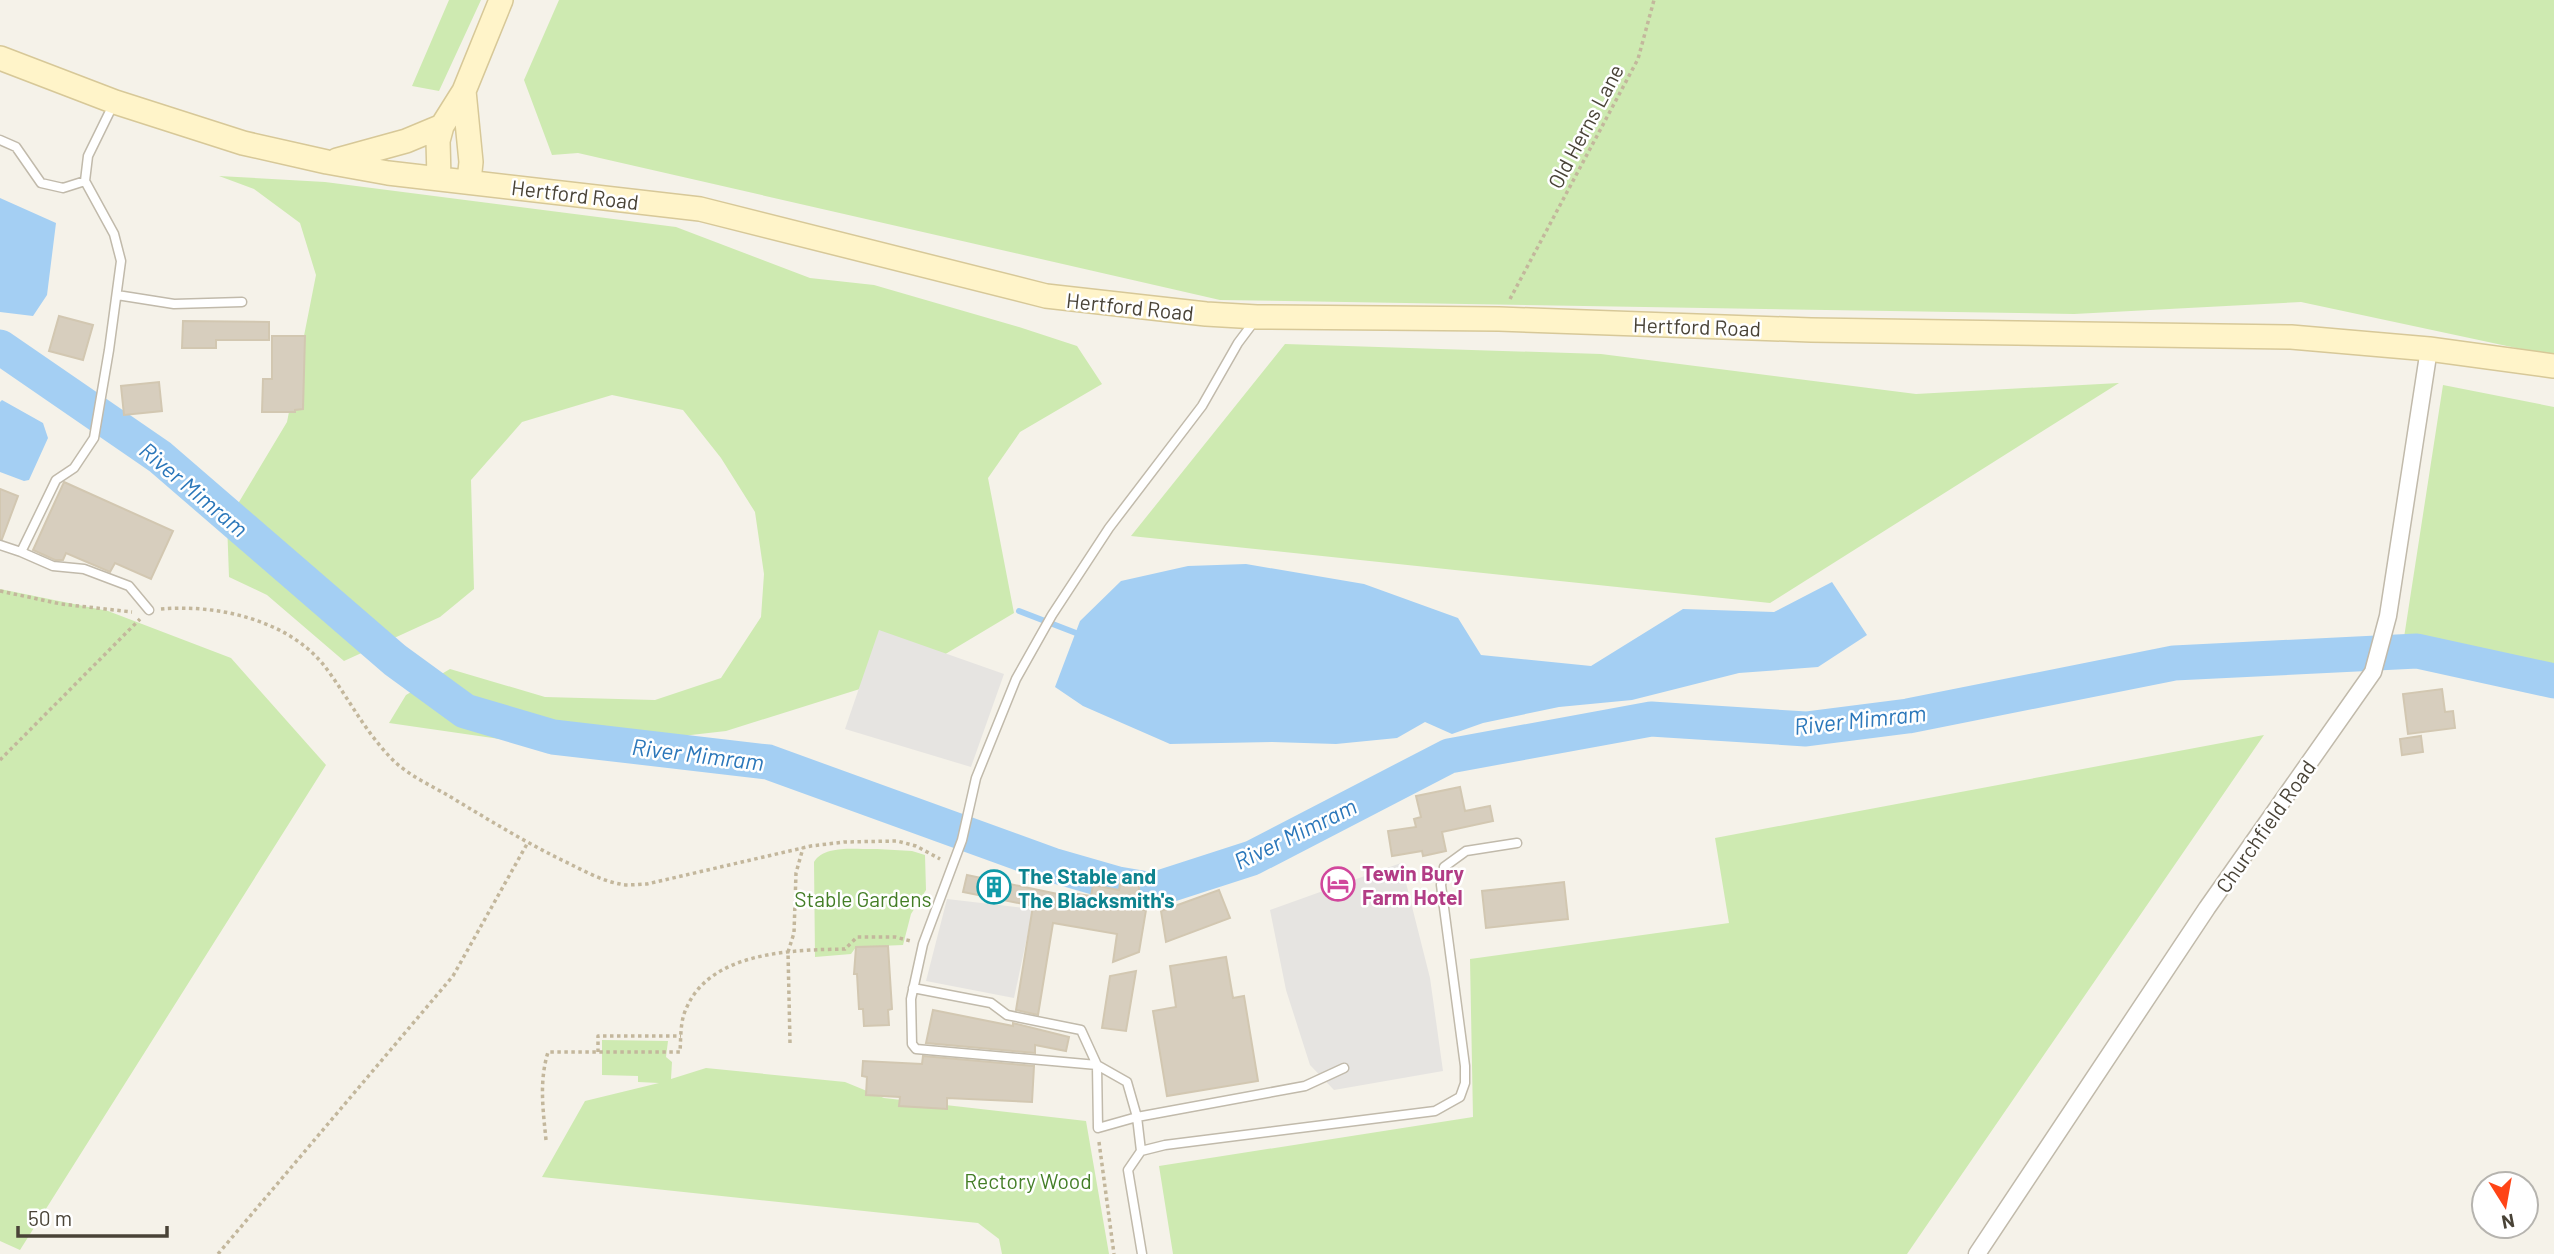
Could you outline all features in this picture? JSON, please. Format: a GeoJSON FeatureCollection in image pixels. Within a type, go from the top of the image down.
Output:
{"type":"FeatureCollection","features":[{"type":"Feature","properties":{"kind":"main road"},"geometry":{"type":"LineString","coordinates":[[439,178],[438,141],[442,126],[464,91],[501,0]]}},
{"type":"Feature","properties":{"kind":"main road","name":"Hertford Road"},"geometry":{"type":"LineString","coordinates":[[0,58],[115,102],[243,143],[388,173],[700,209],[1046,296],[1257,317],[1499,319],[1811,330],[2291,337],[2429,349],[2554,366]]}},
{"type":"Feature","properties":{"kind":"main road"},"geometry":{"type":"LineString","coordinates":[[464,91],[471,162],[469,181]]}},
{"type":"Feature","properties":{"kind":"main road"},"geometry":{"type":"LineString","coordinates":[[327,162],[386,148],[442,126]]}},
{"type":"Feature","properties":{"kind":"street","name":"Churchfield Road"},"geometry":{"type":"LineString","coordinates":[[1977,1254],[2207,908],[2373,671],[2388,616],[2429,349]]}},
{"type":"Feature","properties":{"kind":"lane"},"geometry":{"type":"LineString","coordinates":[[21,552],[56,480],[74,468],[94,438],[121,261],[114,233],[85,181],[88,156],[115,102]]}},
{"type":"Feature","properties":{"kind":"lane"},"geometry":{"type":"LineString","coordinates":[[0,140],[16,148],[41,183],[63,188],[85,181]]}},
{"type":"Feature","properties":{"kind":"lane"},"geometry":{"type":"LineString","coordinates":[[117,295],[174,304],[242,302]]}},
{"type":"Feature","properties":{"kind":"lane"},"geometry":{"type":"LineString","coordinates":[[1142,1254],[1128,1170],[1141,1151],[1137,1117],[1127,1082],[1097,1065],[916,1049],[912,1044],[913,988],[923,944],[968,820],[976,778],[1016,679],[1052,615],[1110,528],[1202,406],[1257,317]]}},
{"type":"Feature","properties":{"kind":"lane"},"geometry":{"type":"LineString","coordinates":[[0,545],[53,566],[84,569],[130,586],[149,610]]}},
{"type":"Feature","properties":{"kind":"lane"},"geometry":{"type":"LineString","coordinates":[[1141,1151],[1165,1145],[1435,1111],[1460,1097],[1465,1083],[1465,1066],[1441,886],[1444,867],[1466,851],[1517,843]]}},
{"type":"Feature","properties":{"kind":"lane"},"geometry":{"type":"LineString","coordinates":[[913,988],[991,1003],[1007,1015],[1081,1030],[1097,1065],[1098,1128],[1137,1117],[1305,1086],[1344,1068]]}},
{"type":"Feature","properties":{"kind":"path","name":"Old Herns Lane"},"geometry":{"type":"LineString","coordinates":[[1499,319],[1638,59],[1654,0]]}},
{"type":"Feature","properties":{"kind":"path"},"geometry":{"type":"LineString","coordinates":[[0,591],[61,604],[126,613],[175,608],[205,609],[270,625],[307,650],[324,666],[371,737],[398,765],[527,844],[621,885],[647,884],[803,847],[844,842],[897,841],[916,846],[951,864]]}},
{"type":"Feature","properties":{"kind":"path"},"geometry":{"type":"LineString","coordinates":[[0,760],[149,610]]}},
{"type":"Feature","properties":{"kind":"path"},"geometry":{"type":"LineString","coordinates":[[218,1254],[453,976],[527,844]]}},
{"type":"Feature","properties":{"kind":"path"},"geometry":{"type":"LineString","coordinates":[[790,1043],[788,952],[794,933],[796,873],[803,847]]}},
{"type":"Feature","properties":{"kind":"path"},"geometry":{"type":"LineString","coordinates":[[546,1140],[541,1088],[548,1052],[680,1052],[686,1008],[695,994],[707,981],[743,961],[788,952],[845,949],[857,937],[895,937],[923,944]]}},
{"type":"Feature","properties":{"kind":"path"},"geometry":{"type":"LineString","coordinates":[[598,1052],[598,1036],[681,1036]]}},
{"type":"Feature","properties":{"kind":"path"},"geometry":{"type":"LineString","coordinates":[[1098,1128],[1114,1254]]}},
{"type":"Feature","properties":{"kind":"green space"},"geometry":{"type":"Polygon","coordinates":[[[449,0],[481,0],[439,91],[412,86],[449,0]]]}},
{"type":"Feature","properties":{"kind":"green space"},"geometry":{"type":"Polygon","coordinates":[[[559,0],[2554,0],[2554,356],[2301,302],[2074,314],[1220,300],[578,153],[552,155],[524,80],[559,0]]]}},
{"type":"Feature","properties":{"kind":"green space"},"geometry":{"type":"Polygon","coordinates":[[[219,176],[325,182],[676,227],[810,278],[874,285],[1077,346],[1102,384],[1020,432],[988,478],[1014,613],[917,671],[726,731],[568,749],[389,723],[406,695],[450,669],[545,697],[655,700],[721,678],[761,617],[764,574],[755,512],[721,458],[683,410],[612,395],[522,422],[471,480],[474,589],[440,617],[344,661],[267,595],[229,577],[227,522],[287,422],[316,275],[300,223],[254,189],[219,176]]]}},
{"type":"Feature","properties":{"kind":"green space"},"geometry":{"type":"Polygon","coordinates":[[[1285,344],[1601,354],[1916,394],[2119,383],[1770,603],[1131,536],[1285,344]]]}},
{"type":"Feature","properties":{"kind":"green space"},"geometry":{"type":"Polygon","coordinates":[[[2443,385],[2554,407],[2554,692],[2401,657],[2443,385]]]}},
{"type":"Feature","properties":{"kind":"green space"},"geometry":{"type":"Polygon","coordinates":[[[0,589],[108,611],[231,658],[326,765],[20,1250],[0,1241],[0,589]]]}},
{"type":"Feature","properties":{"kind":"green space"},"geometry":{"type":"Polygon","coordinates":[[[2264,735],[1907,1254],[1173,1254],[1159,1166],[1473,1117],[1470,959],[1729,923],[1715,838],[2264,735]]]}},
{"type":"Feature","properties":{"kind":"green space","name":"Stable Gardens"},"geometry":{"type":"Polygon","coordinates":[[[834,850],[912,851],[925,855],[926,890],[911,914],[903,945],[856,947],[851,954],[815,957],[814,862],[819,856],[834,850]]]}},
{"type":"Feature","properties":{"kind":"green space","name":"Rectory Wood"},"geometry":{"type":"Polygon","coordinates":[[[602,1040],[668,1041],[666,1057],[672,1062],[671,1079],[706,1068],[845,1082],[884,1098],[1086,1121],[1109,1254],[1002,1254],[999,1239],[978,1223],[542,1177],[585,1101],[659,1083],[638,1082],[638,1076],[602,1075],[602,1040]]]}},
{"type":"Feature","properties":{"kind":"shaded area"},"geometry":{"type":"Polygon","coordinates":[[[879,630],[1004,674],[971,767],[845,729],[879,630]]]}},
{"type":"Feature","properties":{"kind":"shaded area"},"geometry":{"type":"Polygon","coordinates":[[[1401,863],[1430,978],[1443,1071],[1334,1090],[1310,1065],[1286,990],[1270,910],[1401,863]]]}},
{"type":"Feature","properties":{"kind":"shaded area"},"geometry":{"type":"Polygon","coordinates":[[[947,899],[1033,909],[1014,998],[926,981],[947,899]]]}},
{"type":"Feature","properties":{"kind":"water"},"geometry":{"type":"Polygon","coordinates":[[[0,198],[56,223],[47,295],[33,316],[0,312],[0,198]]]}},
{"type":"Feature","properties":{"kind":"water"},"geometry":{"type":"Polygon","coordinates":[[[2,400],[43,423],[48,438],[29,480],[24,481],[0,472],[2,400]]]}},
{"type":"Feature","properties":{"kind":"water"},"geometry":{"type":"Polygon","coordinates":[[[1246,564],[1364,584],[1458,618],[1481,655],[1591,666],[1683,609],[1774,612],[1832,582],[1867,635],[1818,667],[1739,673],[1632,700],[1559,707],[1483,723],[1452,734],[1425,722],[1397,738],[1336,744],[1170,744],[1083,706],[1055,687],[1080,621],[1121,581],[1188,566],[1246,564]]]}},
{"type":"Feature","properties":{"kind":"building"},"geometry":{"type":"Polygon","coordinates":[[[59,316],[93,325],[83,360],[49,351],[59,316]]]}},
{"type":"Feature","properties":{"kind":"building"},"geometry":{"type":"Polygon","coordinates":[[[183,321],[269,322],[269,340],[216,340],[216,348],[182,348],[183,321]]]}},
{"type":"Feature","properties":{"kind":"building"},"geometry":{"type":"Polygon","coordinates":[[[272,336],[305,336],[303,409],[295,412],[262,412],[263,379],[272,379],[272,336]]]}},
{"type":"Feature","properties":{"kind":"building"},"geometry":{"type":"Polygon","coordinates":[[[159,382],[162,411],[124,415],[121,386],[159,382]]]}},
{"type":"Feature","properties":{"kind":"building"},"geometry":{"type":"Polygon","coordinates":[[[64,482],[173,531],[151,579],[115,563],[110,572],[66,553],[63,560],[55,560],[33,550],[64,482]]]}},
{"type":"Feature","properties":{"kind":"building"},"geometry":{"type":"Polygon","coordinates":[[[0,489],[18,496],[2,539],[0,539],[0,489]]]}},
{"type":"Feature","properties":{"kind":"building"},"geometry":{"type":"Polygon","coordinates":[[[2442,689],[2445,712],[2453,711],[2455,728],[2408,734],[2403,694],[2442,689]]]}},
{"type":"Feature","properties":{"kind":"building"},"geometry":{"type":"Polygon","coordinates":[[[2421,736],[2423,752],[2402,755],[2400,739],[2421,736]]]}},
{"type":"Feature","properties":{"kind":"building"},"geometry":{"type":"Polygon","coordinates":[[[1460,787],[1465,811],[1490,806],[1493,821],[1442,832],[1446,851],[1423,856],[1422,851],[1392,856],[1388,831],[1416,827],[1414,819],[1421,817],[1416,796],[1460,787]]]}},
{"type":"Feature","properties":{"kind":"building"},"geometry":{"type":"Polygon","coordinates":[[[967,875],[1077,898],[1077,894],[1091,896],[1093,885],[1119,890],[1121,878],[1140,881],[1136,910],[1146,910],[1139,952],[1113,962],[1117,934],[1053,923],[1038,1015],[1016,1010],[1033,906],[963,892],[967,875]]]}},
{"type":"Feature","properties":{"kind":"building"},"geometry":{"type":"Polygon","coordinates":[[[1564,882],[1568,919],[1486,928],[1482,891],[1564,882]]]}},
{"type":"Feature","properties":{"kind":"building"},"geometry":{"type":"Polygon","coordinates":[[[1219,890],[1230,918],[1166,942],[1161,911],[1219,890]]]}},
{"type":"Feature","properties":{"kind":"building"},"geometry":{"type":"Polygon","coordinates":[[[888,946],[892,1009],[888,1010],[889,1025],[864,1026],[863,1009],[859,1009],[857,974],[854,974],[856,947],[888,946]]]}},
{"type":"Feature","properties":{"kind":"building"},"geometry":{"type":"Polygon","coordinates":[[[1226,957],[1233,998],[1244,996],[1258,1081],[1167,1096],[1153,1011],[1176,1007],[1170,966],[1226,957]]]}},
{"type":"Feature","properties":{"kind":"building"},"geometry":{"type":"Polygon","coordinates":[[[1136,971],[1126,1031],[1102,1028],[1110,976],[1136,971]]]}},
{"type":"Feature","properties":{"kind":"building"},"geometry":{"type":"Polygon","coordinates":[[[933,1010],[1013,1026],[1013,1023],[1069,1037],[1066,1051],[1035,1045],[1035,1053],[926,1043],[933,1010]]]}},
{"type":"Feature","properties":{"kind":"building"},"geometry":{"type":"Polygon","coordinates":[[[923,1056],[1034,1066],[1032,1102],[947,1098],[947,1109],[899,1106],[900,1097],[866,1095],[867,1077],[862,1076],[863,1061],[922,1064],[923,1056]]]}},
{"type":"Feature","properties":{"kind":"waterway","name":"River Mimram"},"geometry":{"type":"LineString","coordinates":[[0,347],[160,457],[395,660],[465,711],[553,737],[768,762],[1052,865],[1118,884],[1153,890],[1252,858],[1449,756],[1651,719],[1806,729],[1908,716],[2174,663],[2417,651],[2554,681]]}},
{"type":"Feature","properties":{"kind":"waterway"},"geometry":{"type":"LineString","coordinates":[[1019,611],[1076,633]]}},
{"type":"Feature","properties":{"kind":"place","name":"Tewin Bury Farm Hotel"},"geometry":{"type":"Point","coordinates":[1338,884]}},
{"type":"Feature","properties":{"kind":"place","name":"The Stable and The Blacksmith's"},"geometry":{"type":"Point","coordinates":[994,887]}}]}
